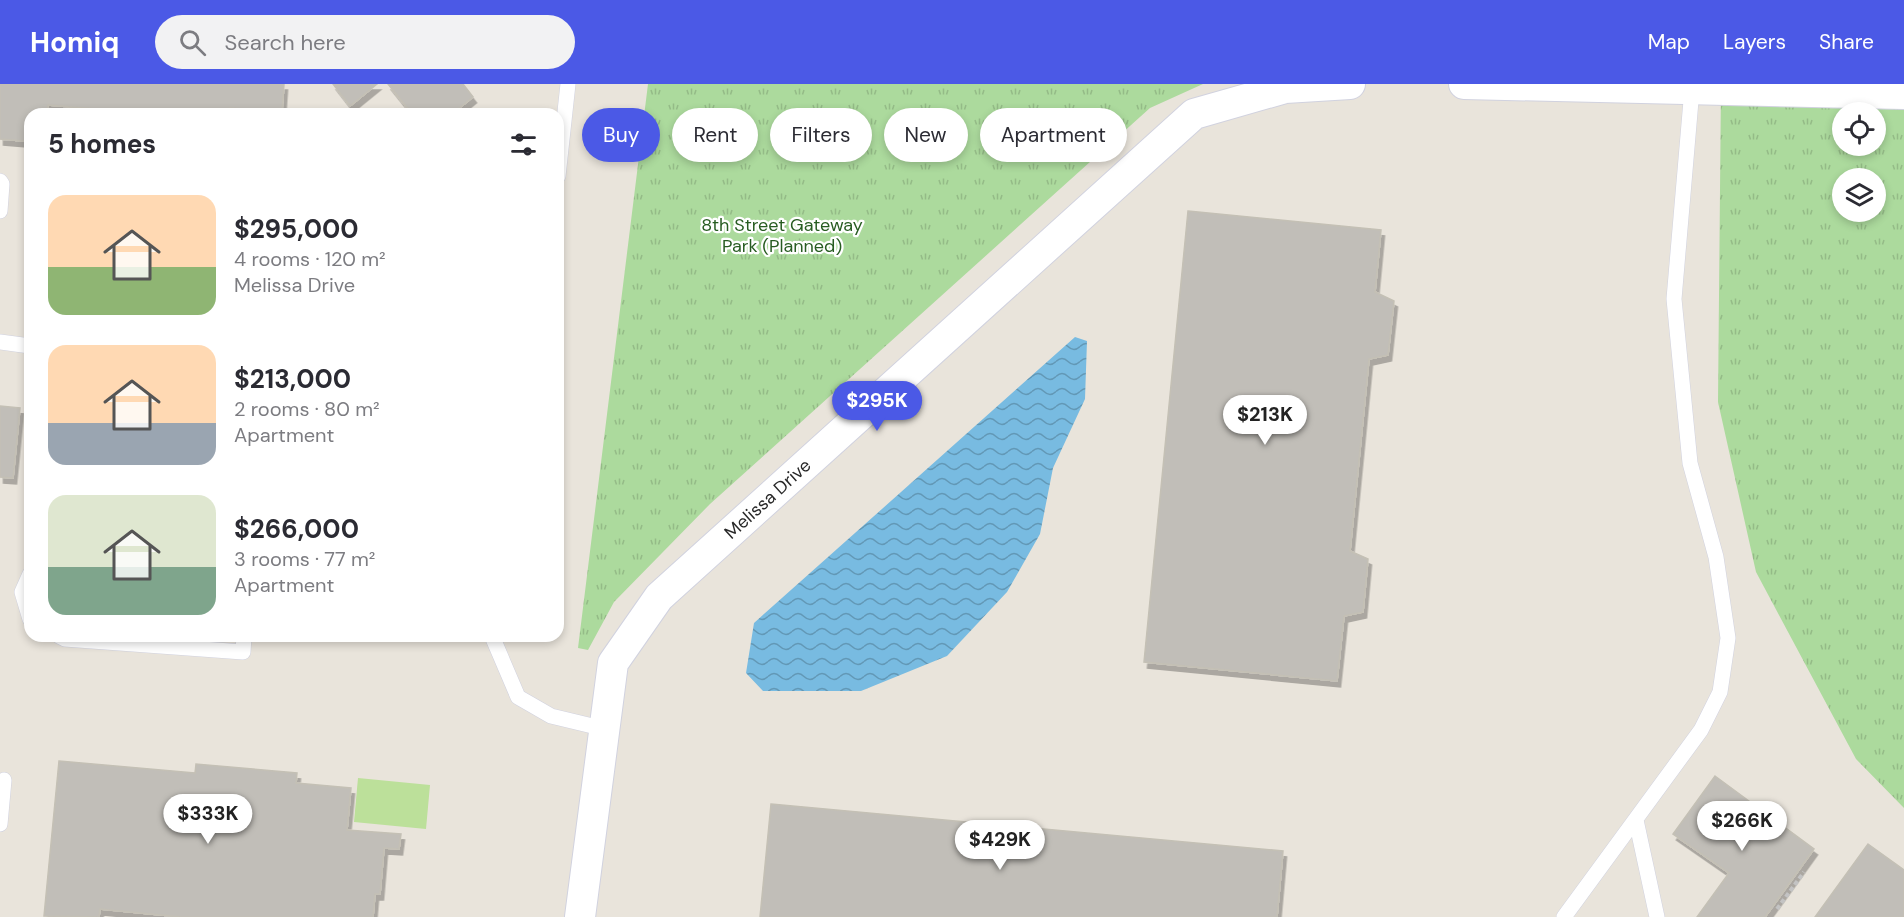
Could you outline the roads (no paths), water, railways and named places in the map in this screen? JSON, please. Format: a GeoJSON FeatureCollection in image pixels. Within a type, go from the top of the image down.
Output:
{"type":"FeatureCollection","features":[{"type":"Feature","properties":{"kind":"street","name":"Melissa Drive"},"geometry":{"type":"LineString","coordinates":[[580,917],[613,663],[659,597],[1194,114],[1285,88],[1350,84]]}},
{"type":"Feature","properties":{"kind":"street"},"geometry":{"type":"LineString","coordinates":[[1464,84],[1904,94]]}},
{"type":"Feature","properties":{"kind":"lane"},"geometry":{"type":"LineString","coordinates":[[564,121],[568,84]]}},
{"type":"Feature","properties":{"kind":"lane"},"geometry":{"type":"LineString","coordinates":[[1564,917],[1701,730],[1720,692],[1728,638],[1716,557],[1690,462],[1674,299],[1692,89]]}},
{"type":"Feature","properties":{"kind":"lane"},"geometry":{"type":"LineString","coordinates":[[0,181],[2,184],[0,211]]}},
{"type":"Feature","properties":{"kind":"lane"},"geometry":{"type":"LineString","coordinates":[[0,342],[24,345]]}},
{"type":"Feature","properties":{"kind":"lane"},"geometry":{"type":"LineString","coordinates":[[106,642],[243,652],[244,642]]}},
{"type":"Feature","properties":{"kind":"lane"},"geometry":{"type":"LineString","coordinates":[[495,642],[518,697],[551,716],[604,729]]}},
{"type":"Feature","properties":{"kind":"lane"},"geometry":{"type":"LineString","coordinates":[[0,824],[4,780]]}},
{"type":"Feature","properties":{"kind":"lane"},"geometry":{"type":"LineString","coordinates":[[1636,820],[1657,917]]}},
{"type":"Feature","properties":{"kind":"water"},"geometry":{"type":"Polygon","coordinates":[[[1075,337],[1087,341],[1085,399],[1053,468],[1040,534],[1007,592],[947,656],[861,691],[763,691],[746,673],[754,623],[1075,337]]]}},
{"type":"Feature","properties":{"kind":"park label","name":"8th Street Gateway Park (Planned)"},"geometry":{"type":"Point","coordinates":[782,235]}}]}
